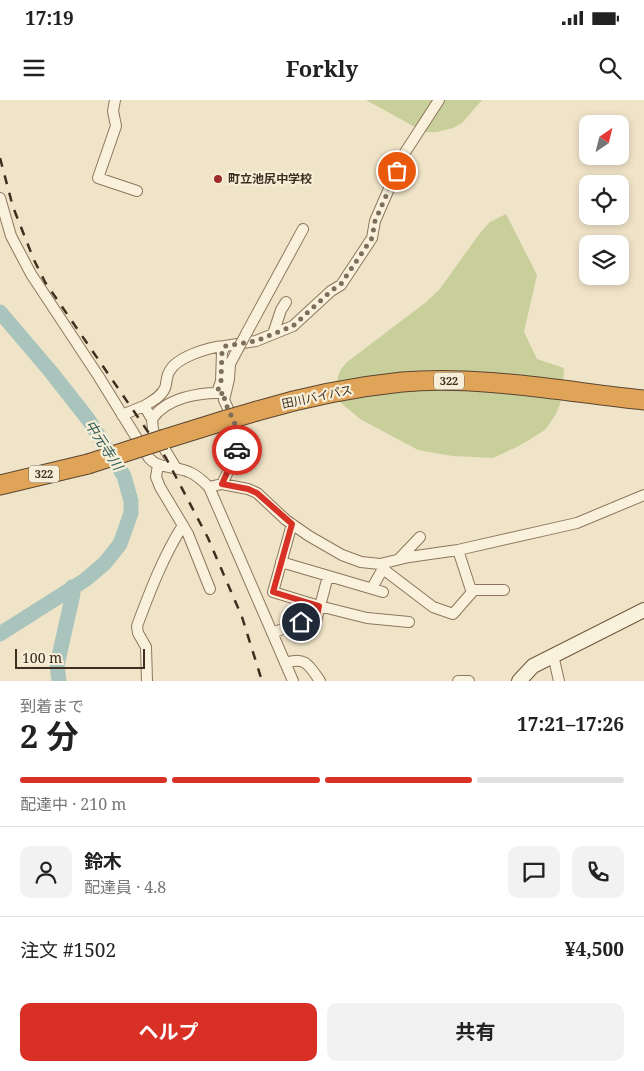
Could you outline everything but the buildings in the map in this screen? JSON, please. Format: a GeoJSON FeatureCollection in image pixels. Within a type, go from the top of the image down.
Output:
{"type":"FeatureCollection","features":[{"type":"Feature","properties":{"kind":"highway","name":"田川バイパス"},"geometry":{"type":"LineString","coordinates":[[0,485],[88,464],[307,396],[403,382],[497,383],[644,400]]}},
{"type":"Feature","properties":{"kind":"street"},"geometry":{"type":"LineString","coordinates":[[115,100],[116,126],[98,178],[137,191]]}},
{"type":"Feature","properties":{"kind":"street"},"geometry":{"type":"LineString","coordinates":[[122,415],[144,406],[160,396],[165,387],[169,372],[178,362],[211,347],[256,341],[293,326],[341,284],[372,238],[375,221],[404,154],[439,100]]}},
{"type":"Feature","properties":{"kind":"street"},"geometry":{"type":"LineString","coordinates":[[0,198],[11,236],[30,274],[148,458],[158,465],[191,473],[209,487],[293,681]]}},
{"type":"Feature","properties":{"kind":"street"},"geometry":{"type":"LineString","coordinates":[[222,393],[230,364],[304,228]]}},
{"type":"Feature","properties":{"kind":"street"},"geometry":{"type":"LineString","coordinates":[[273,334],[280,310],[286,302]]}},
{"type":"Feature","properties":{"kind":"street"},"geometry":{"type":"LineString","coordinates":[[222,484],[237,452],[238,442],[235,424],[222,393],[222,352],[225,346]]}},
{"type":"Feature","properties":{"kind":"street"},"geometry":{"type":"LineString","coordinates":[[152,419],[157,412],[170,404],[190,396],[222,393]]}},
{"type":"Feature","properties":{"kind":"street"},"geometry":{"type":"LineString","coordinates":[[144,406],[152,419],[153,430],[176,468]]}},
{"type":"Feature","properties":{"kind":"street"},"geometry":{"type":"LineString","coordinates":[[158,465],[156,477],[160,487],[188,534],[210,589]]}},
{"type":"Feature","properties":{"kind":"street"},"geometry":{"type":"LineString","coordinates":[[209,487],[222,484],[248,489],[257,493],[292,524],[309,536],[342,556],[384,566],[433,607],[453,614],[474,590]]}},
{"type":"Feature","properties":{"kind":"street"},"geometry":{"type":"LineString","coordinates":[[372,588],[384,566],[398,560],[458,550],[577,523],[644,495]]}},
{"type":"Feature","properties":{"kind":"street"},"geometry":{"type":"LineString","coordinates":[[263,612],[268,597],[273,592],[292,524]]}},
{"type":"Feature","properties":{"kind":"street"},"geometry":{"type":"LineString","coordinates":[[147,681],[146,647],[138,633],[137,626],[155,578],[171,544],[183,525]]}},
{"type":"Feature","properties":{"kind":"street"},"geometry":{"type":"LineString","coordinates":[[398,560],[420,537]]}},
{"type":"Feature","properties":{"kind":"street"},"geometry":{"type":"LineString","coordinates":[[458,550],[471,590],[504,590]]}},
{"type":"Feature","properties":{"kind":"street"},"geometry":{"type":"LineString","coordinates":[[281,562],[383,592]]}},
{"type":"Feature","properties":{"kind":"street"},"geometry":{"type":"LineString","coordinates":[[272,633],[301,622],[314,624],[328,576]]}},
{"type":"Feature","properties":{"kind":"street"},"geometry":{"type":"LineString","coordinates":[[273,592],[367,618],[409,622]]}},
{"type":"Feature","properties":{"kind":"street"},"geometry":{"type":"LineString","coordinates":[[519,681],[533,666],[644,610]]}},
{"type":"Feature","properties":{"kind":"street"},"geometry":{"type":"LineString","coordinates":[[553,655],[558,681]]}},
{"type":"Feature","properties":{"kind":"street"},"geometry":{"type":"LineString","coordinates":[[285,663],[301,660],[312,669],[320,681]]}},
{"type":"Feature","properties":{"kind":"street"},"geometry":{"type":"LineString","coordinates":[[458,681],[469,681]]}},
{"type":"Feature","properties":{"kind":"green space"},"geometry":{"type":"Polygon","coordinates":[[[366,100],[482,100],[462,123],[453,128],[437,132],[424,132],[366,100]]]}},
{"type":"Feature","properties":{"kind":"green space"},"geometry":{"type":"Polygon","coordinates":[[[506,214],[537,275],[524,332],[537,359],[564,368],[562,398],[556,414],[545,430],[519,446],[493,458],[452,456],[418,450],[360,419],[341,403],[337,383],[338,376],[347,362],[425,303],[439,290],[480,233],[490,222],[506,214]]]}},
{"type":"Feature","properties":{"kind":"waterway","name":"中元寺川"},"geometry":{"type":"LineString","coordinates":[[0,312],[88,419],[124,476],[131,501],[131,513],[120,544],[105,563],[85,580],[0,634]]}},
{"type":"Feature","properties":{"kind":"waterway"},"geometry":{"type":"LineString","coordinates":[[59,681],[57,665],[73,594],[72,587]]}},
{"type":"Feature","properties":{"kind":"railway"},"geometry":{"type":"LineString","coordinates":[[0,158],[13,207],[45,282],[166,458],[208,538],[242,617],[262,681]]}},
{"type":"Feature","properties":{"kind":"way so far"},"geometry":{"type":"LineString","coordinates":[[237,450],[238,442],[235,424],[224,400],[226,394],[217,393],[221,381],[222,352],[225,346],[256,341],[293,326],[341,284],[372,238],[375,221],[397,171]]}},
{"type":"Feature","properties":{"kind":"place","name":"町立池尻中学校"},"geometry":{"type":"Point","coordinates":[218,179]}},
{"type":"Feature","properties":{"kind":"route"},"geometry":{"type":"LineString","coordinates":[[237,450],[222,484],[248,489],[257,493],[292,524],[273,592],[319,606],[314,624],[301,622]]}}]}
